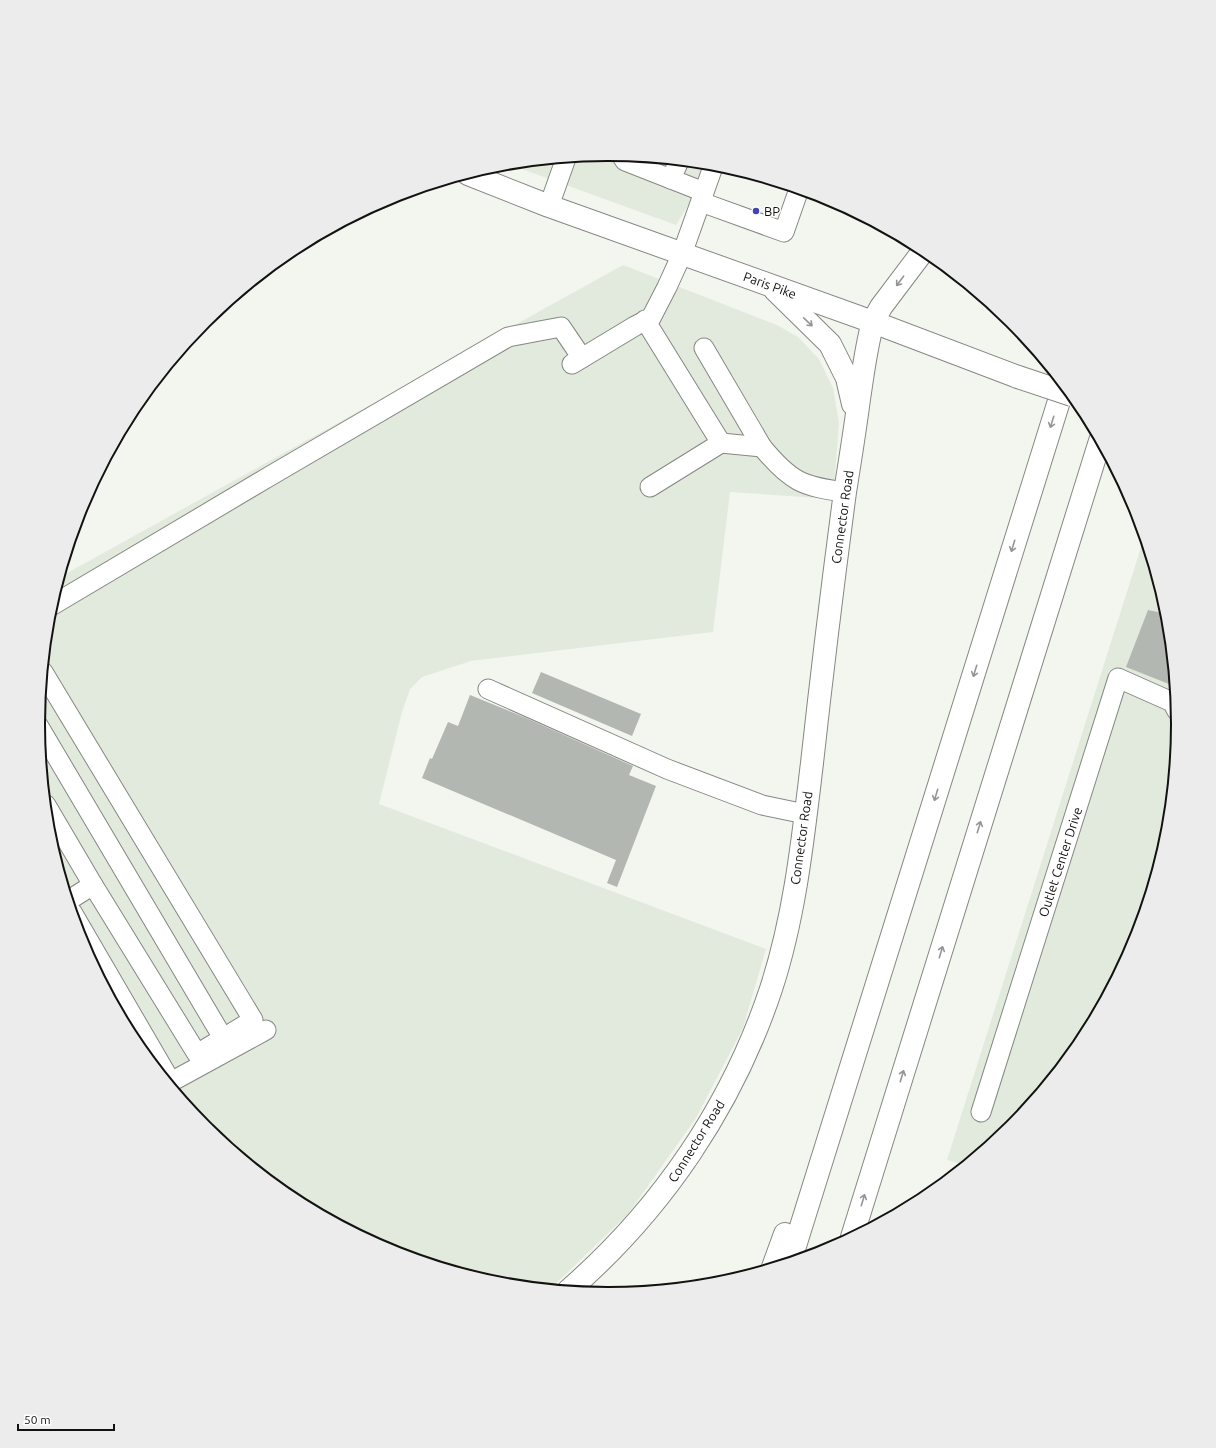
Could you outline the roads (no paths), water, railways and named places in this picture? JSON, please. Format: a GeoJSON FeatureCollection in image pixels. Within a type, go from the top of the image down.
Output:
{"type":"FeatureCollection","features":[{"type":"Feature","properties":{"kind":"main road","name":"Paris Pike"},"geometry":{"type":"LineString","coordinates":[[476,177],[549,206],[1062,392]]}},
{"type":"Feature","properties":{"kind":"main road","name":"Connector Road"},"geometry":{"type":"LineString","coordinates":[[576,1286],[627,1234],[684,1163],[707,1127],[737,1073],[760,1020],[771,988],[781,954],[792,905],[864,360],[873,322],[881,307],[920,255]]}},
{"type":"Feature","properties":{"kind":"main road"},"geometry":{"type":"LineString","coordinates":[[770,285],[830,344],[848,378],[856,420]]}},
{"type":"Feature","properties":{"kind":"main road"},"geometry":{"type":"LineString","coordinates":[[792,1256],[1062,391]]}},
{"type":"Feature","properties":{"kind":"main road"},"geometry":{"type":"LineString","coordinates":[[854,1230],[1098,447]]}},
{"type":"Feature","properties":{"kind":"main road"},"geometry":{"type":"LineString","coordinates":[[775,1261],[809,1172],[846,1084]]}},
{"type":"Feature","properties":{"kind":"street"},"geometry":{"type":"LineString","coordinates":[[626,161],[671,179],[702,197],[784,232],[797,194]]}},
{"type":"Feature","properties":{"kind":"street"},"geometry":{"type":"LineString","coordinates":[[549,206],[564,163]]}},
{"type":"Feature","properties":{"kind":"street"},"geometry":{"type":"LineString","coordinates":[[671,179],[677,166]]}},
{"type":"Feature","properties":{"kind":"street"},"geometry":{"type":"LineString","coordinates":[[59,601],[508,337],[561,327],[577,361],[645,320],[651,318],[682,254],[711,171]]}},
{"type":"Feature","properties":{"kind":"street"},"geometry":{"type":"LineString","coordinates":[[645,320],[720,443]]}},
{"type":"Feature","properties":{"kind":"street"},"geometry":{"type":"LineString","coordinates":[[704,348],[762,447],[773,461],[789,476],[803,484],[822,489],[846,492]]}},
{"type":"Feature","properties":{"kind":"street"},"geometry":{"type":"LineString","coordinates":[[650,487],[720,443],[762,447]]}},
{"type":"Feature","properties":{"kind":"street","name":"Outlet Center Drive"},"geometry":{"type":"LineString","coordinates":[[981,1112],[1118,678],[1170,701]]}},
{"type":"Feature","properties":{"kind":"street"},"geometry":{"type":"LineString","coordinates":[[47,679],[253,1020],[197,1054],[53,817]]}},
{"type":"Feature","properties":{"kind":"street"},"geometry":{"type":"LineString","coordinates":[[488,689],[667,769],[762,805],[805,814]]}},
{"type":"Feature","properties":{"kind":"street"},"geometry":{"type":"LineString","coordinates":[[45,737],[223,1038]]}},
{"type":"Feature","properties":{"kind":"street"},"geometry":{"type":"LineString","coordinates":[[73,898],[93,885]]}},
{"type":"Feature","properties":{"kind":"street"},"geometry":{"type":"LineString","coordinates":[[90,943],[160,1066]]}},
{"type":"Feature","properties":{"kind":"street"},"geometry":{"type":"LineString","coordinates":[[173,1081],[266,1030]]}},
{"type":"Feature","properties":{"kind":"place","name":"BP"},"geometry":{"type":"Point","coordinates":[756,211]}}]}
